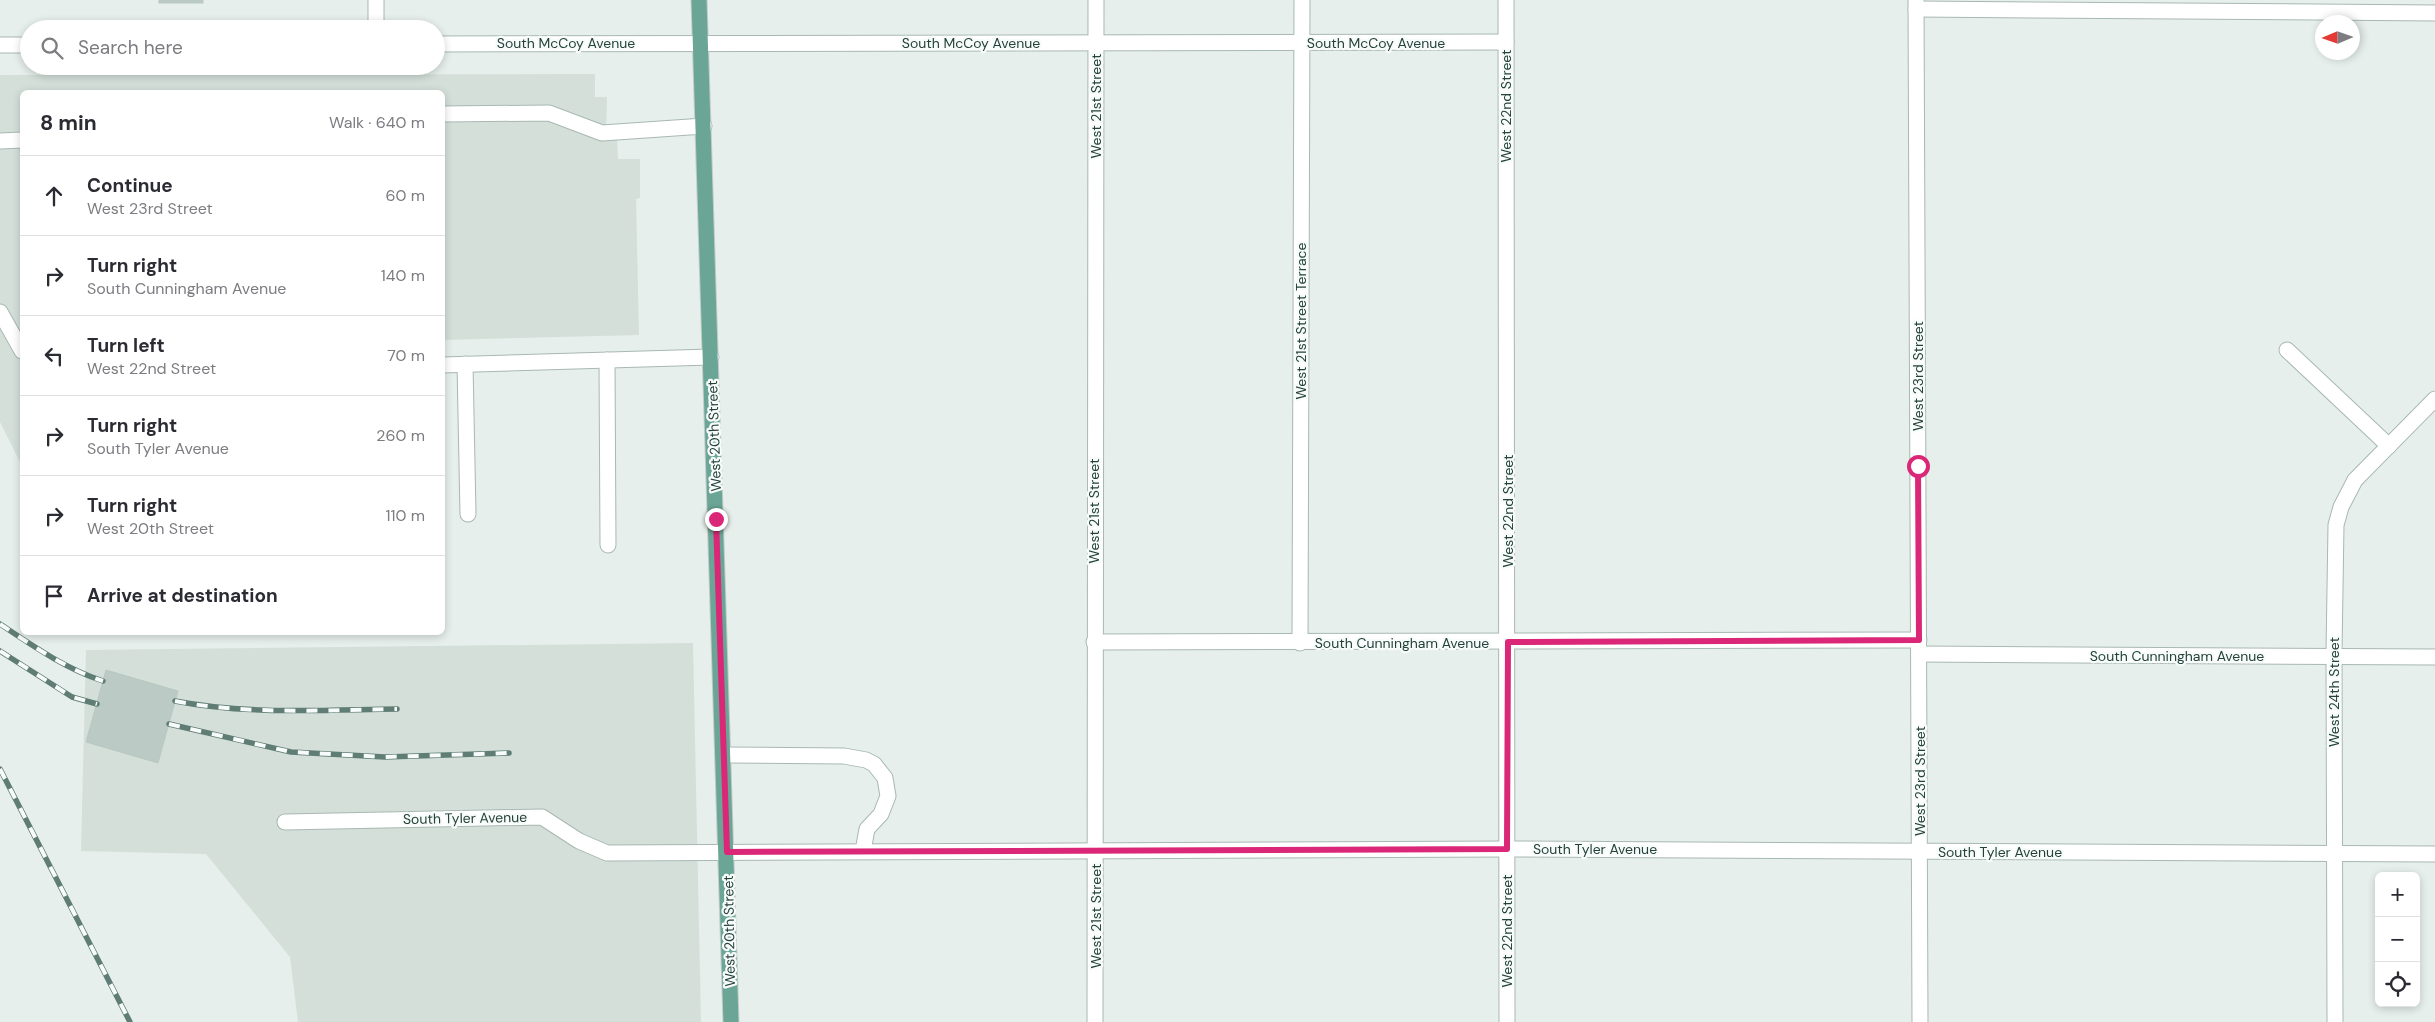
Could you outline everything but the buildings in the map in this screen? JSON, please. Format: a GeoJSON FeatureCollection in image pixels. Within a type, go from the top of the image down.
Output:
{"type":"FeatureCollection","features":[{"type":"Feature","properties":{"kind":"main road","name":"West 20th Street"},"geometry":{"type":"LineString","coordinates":[[699,0],[731,1022]]}},
{"type":"Feature","properties":{"kind":"street"},"geometry":{"type":"LineString","coordinates":[[376,0],[376,20]]}},
{"type":"Feature","properties":{"kind":"street","name":"West 21st Street"},"geometry":{"type":"LineString","coordinates":[[1096,0],[1094,642],[1096,1022]]}},
{"type":"Feature","properties":{"kind":"street","name":"West 21st Street Terrace"},"geometry":{"type":"LineString","coordinates":[[1300,643],[1302,0]]}},
{"type":"Feature","properties":{"kind":"street","name":"West 22nd Street"},"geometry":{"type":"LineString","coordinates":[[1506,0],[1507,1022]]}},
{"type":"Feature","properties":{"kind":"street"},"geometry":{"type":"LineString","coordinates":[[1916,5],[2435,13]]}},
{"type":"Feature","properties":{"kind":"street","name":"West 23rd Street"},"geometry":{"type":"LineString","coordinates":[[1916,5],[1920,1022]]}},
{"type":"Feature","properties":{"kind":"street","name":"South McCoy Avenue"},"geometry":{"type":"LineString","coordinates":[[445,44],[1506,42]]}},
{"type":"Feature","properties":{"kind":"street"},"geometry":{"type":"LineString","coordinates":[[0,45],[20,45]]}},
{"type":"Feature","properties":{"kind":"street"},"geometry":{"type":"LineString","coordinates":[[445,114],[549,113],[602,133],[704,126]]}},
{"type":"Feature","properties":{"kind":"street"},"geometry":{"type":"LineString","coordinates":[[0,141],[20,140]]}},
{"type":"Feature","properties":{"kind":"street"},"geometry":{"type":"LineString","coordinates":[[0,312],[20,347]]}},
{"type":"Feature","properties":{"kind":"street"},"geometry":{"type":"LineString","coordinates":[[2287,350],[2389,446]]}},
{"type":"Feature","properties":{"kind":"street"},"geometry":{"type":"LineString","coordinates":[[445,365],[711,357]]}},
{"type":"Feature","properties":{"kind":"street"},"geometry":{"type":"LineString","coordinates":[[607,360],[608,545]]}},
{"type":"Feature","properties":{"kind":"street"},"geometry":{"type":"LineString","coordinates":[[465,364],[468,514]]}},
{"type":"Feature","properties":{"kind":"street","name":"West 24th Street"},"geometry":{"type":"LineString","coordinates":[[2335,1022],[2334,656],[2336,525],[2341,507],[2355,480],[2435,399]]}},
{"type":"Feature","properties":{"kind":"street","name":"South Cunningham Avenue"},"geometry":{"type":"LineString","coordinates":[[1094,642],[1508,642],[1919,647],[2334,656],[2435,656]]}},
{"type":"Feature","properties":{"kind":"street"},"geometry":{"type":"LineString","coordinates":[[724,755],[844,756],[866,760],[874,764],[885,778],[888,796],[881,814],[867,829],[863,851]]}},
{"type":"Feature","properties":{"kind":"street","name":"South Tyler Avenue"},"geometry":{"type":"LineString","coordinates":[[285,822],[542,817],[579,841],[607,853],[1507,849],[2334,855],[2435,854]]}},
{"type":"Feature","properties":{"kind":"shaded area"},"geometry":{"type":"Polygon","coordinates":[[[595,74],[595,97],[607,97],[606,137],[617,137],[618,159],[640,159],[640,198],[636,199],[639,335],[445,340],[445,90],[20,90],[20,462],[0,422],[0,75],[595,74]]]}},
{"type":"Feature","properties":{"kind":"shaded area"},"geometry":{"type":"Polygon","coordinates":[[[693,643],[701,1022],[298,1022],[290,957],[206,854],[81,851],[86,650],[693,643]]]}},
{"type":"Feature","properties":{"kind":"railway"},"geometry":{"type":"LineString","coordinates":[[0,624],[37,649],[76,670],[103,681]]}},
{"type":"Feature","properties":{"kind":"railway"},"geometry":{"type":"LineString","coordinates":[[0,651],[72,697],[97,704]]}},
{"type":"Feature","properties":{"kind":"railway"},"geometry":{"type":"LineString","coordinates":[[175,701],[258,710],[397,709]]}},
{"type":"Feature","properties":{"kind":"railway"},"geometry":{"type":"LineString","coordinates":[[169,724],[291,752],[385,757],[509,753]]}},
{"type":"Feature","properties":{"kind":"railway"},"geometry":{"type":"LineString","coordinates":[[0,769],[130,1022]]}},
{"type":"Feature","properties":{"kind":"route"},"geometry":{"type":"LineString","coordinates":[[716,519],[727,852],[1507,849],[1508,642],[1919,640],[1918,466]]}}]}
